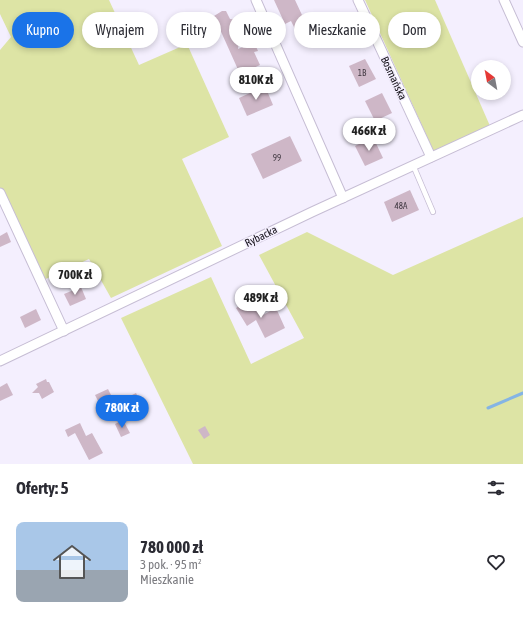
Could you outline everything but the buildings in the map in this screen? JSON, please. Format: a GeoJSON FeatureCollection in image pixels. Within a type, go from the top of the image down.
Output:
{"type":"FeatureCollection","features":[{"type":"Feature","properties":{"kind":"street"},"geometry":{"type":"LineString","coordinates":[[256,0],[343,198]]}},
{"type":"Feature","properties":{"kind":"street","name":"Bosmańska"},"geometry":{"type":"LineString","coordinates":[[358,0],[431,157]]}},
{"type":"Feature","properties":{"kind":"street"},"geometry":{"type":"LineString","coordinates":[[504,0],[523,42]]}},
{"type":"Feature","properties":{"kind":"street","name":"Rybacka"},"geometry":{"type":"LineString","coordinates":[[0,361],[413,165],[523,115]]}},
{"type":"Feature","properties":{"kind":"street"},"geometry":{"type":"LineString","coordinates":[[0,193],[64,331]]}},
{"type":"Feature","properties":{"kind":"lane"},"geometry":{"type":"LineString","coordinates":[[413,165],[434,212]]}},
{"type":"Feature","properties":{"kind":"green space"},"geometry":{"type":"Polygon","coordinates":[[[0,0],[109,0],[115,12],[82,12],[82,48],[131,48],[139,65],[178,48],[189,48],[229,137],[182,159],[222,246],[111,298],[89,259],[37,283],[0,203],[0,50],[11,37],[0,14],[0,0]]]}},
{"type":"Feature","properties":{"kind":"green space"},"geometry":{"type":"Polygon","coordinates":[[[365,0],[435,0],[440,12],[388,12],[388,48],[441,48],[441,14],[471,82],[471,100],[479,100],[490,126],[434,152],[380,33],[380,12],[370,12],[365,0]]]}},
{"type":"Feature","properties":{"kind":"green space"},"geometry":{"type":"Polygon","coordinates":[[[523,217],[523,464],[193,464],[121,318],[211,277],[251,364],[304,338],[259,255],[307,232],[393,275],[523,217]]]}},
{"type":"Feature","properties":{"kind":"waterway"},"geometry":{"type":"LineString","coordinates":[[488,408],[523,393]]}}]}
